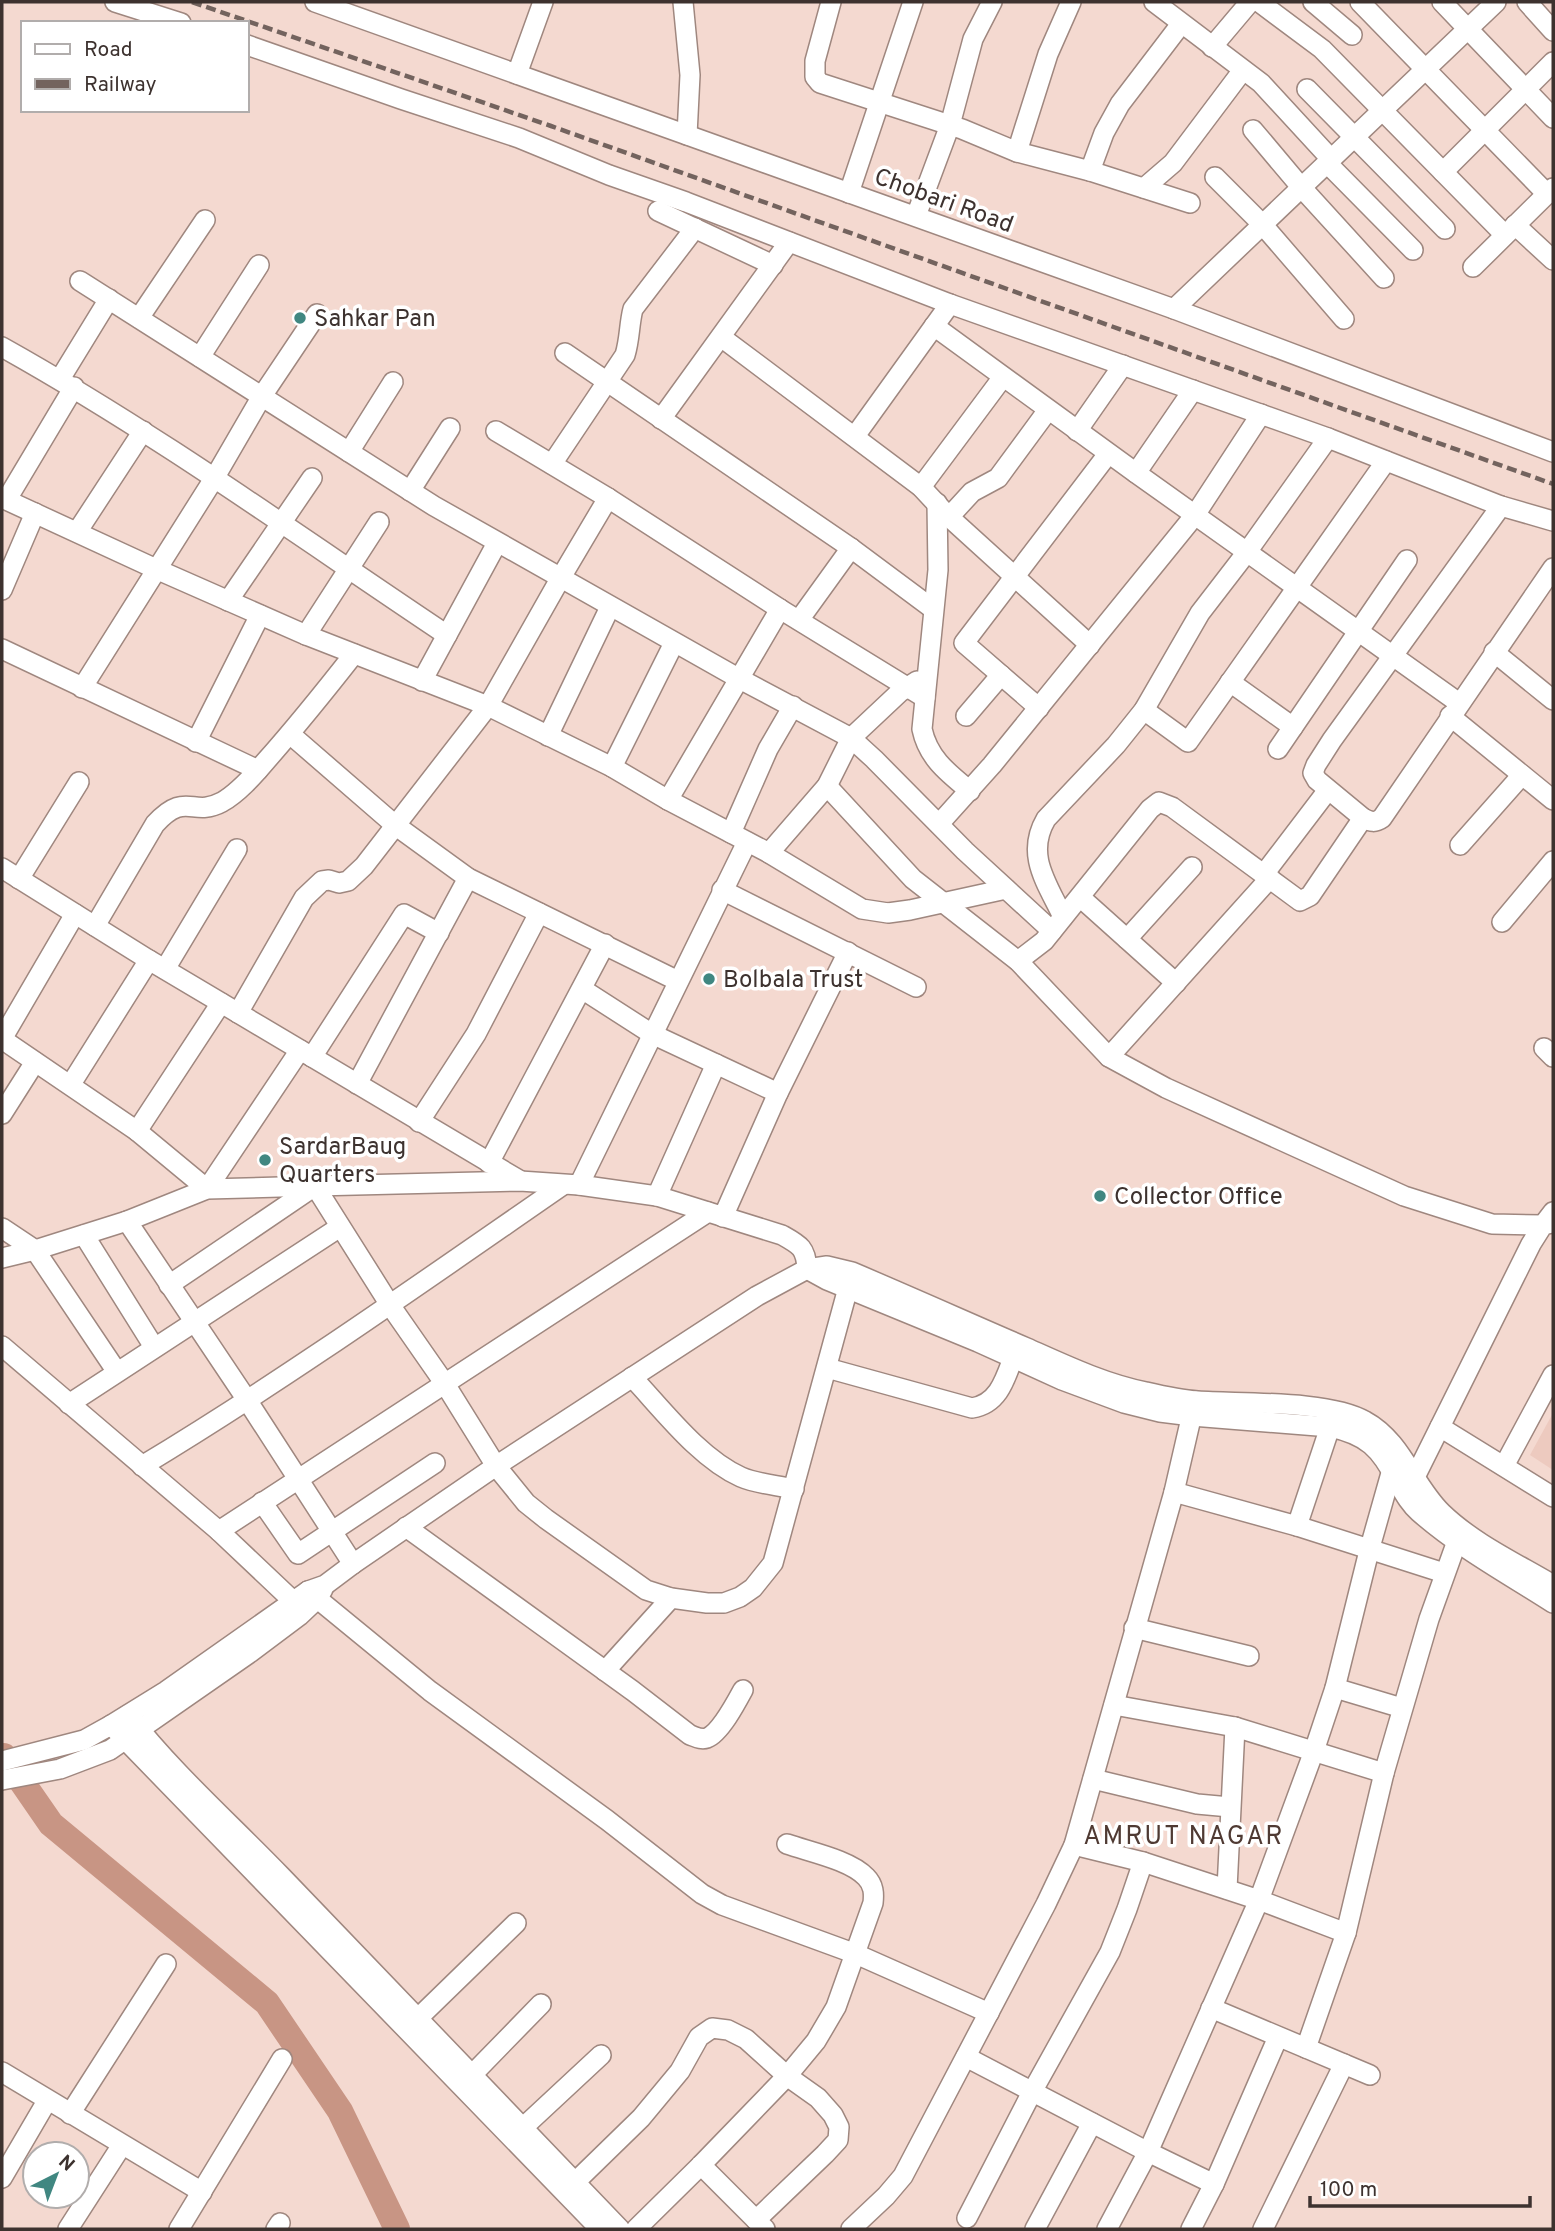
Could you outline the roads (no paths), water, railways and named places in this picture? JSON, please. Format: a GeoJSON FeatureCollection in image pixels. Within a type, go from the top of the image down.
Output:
{"type":"FeatureCollection","features":[{"type":"Feature","properties":{"kind":"street"},"geometry":{"type":"LineString","coordinates":[[115,2],[175,21]]}},
{"type":"Feature","properties":{"kind":"street","name":"Chobari Road"},"geometry":{"type":"LineString","coordinates":[[315,2],[1174,309],[1553,452]]}},
{"type":"Feature","properties":{"kind":"street"},"geometry":{"type":"LineString","coordinates":[[517,74],[543,2]]}},
{"type":"Feature","properties":{"kind":"street"},"geometry":{"type":"LineString","coordinates":[[684,2],[690,75],[687,135]]}},
{"type":"Feature","properties":{"kind":"street"},"geometry":{"type":"LineString","coordinates":[[831,2],[815,61],[815,77],[820,83],[950,125],[1017,152],[1090,171],[1190,203]]}},
{"type":"Feature","properties":{"kind":"street"},"geometry":{"type":"LineString","coordinates":[[849,192],[913,2]]}},
{"type":"Feature","properties":{"kind":"street"},"geometry":{"type":"LineString","coordinates":[[916,216],[950,125],[974,39],[992,2]]}},
{"type":"Feature","properties":{"kind":"street"},"geometry":{"type":"LineString","coordinates":[[1017,152],[1048,54],[1071,2]]}},
{"type":"Feature","properties":{"kind":"street"},"geometry":{"type":"LineString","coordinates":[[1154,2],[1261,83],[1329,161],[1413,250]]}},
{"type":"Feature","properties":{"kind":"street"},"geometry":{"type":"LineString","coordinates":[[1212,47],[1250,2]]}},
{"type":"Feature","properties":{"kind":"street"},"geometry":{"type":"LineString","coordinates":[[1259,2],[1322,49],[1443,172],[1510,230],[1553,260]]}},
{"type":"Feature","properties":{"kind":"street"},"geometry":{"type":"LineString","coordinates":[[1314,2],[1352,36]]}},
{"type":"Feature","properties":{"kind":"street"},"geometry":{"type":"LineString","coordinates":[[1360,2],[1484,131],[1550,191],[1472,267]]}},
{"type":"Feature","properties":{"kind":"street"},"geometry":{"type":"LineString","coordinates":[[1442,2],[1553,118]]}},
{"type":"Feature","properties":{"kind":"street"},"geometry":{"type":"LineString","coordinates":[[1174,309],[1496,2]]}},
{"type":"Feature","properties":{"kind":"street"},"geometry":{"type":"LineString","coordinates":[[1527,2],[1553,31]]}},
{"type":"Feature","properties":{"kind":"street"},"geometry":{"type":"LineString","coordinates":[[1090,171],[1104,132],[1121,104],[1181,24]]}},
{"type":"Feature","properties":{"kind":"street"},"geometry":{"type":"LineString","coordinates":[[248,45],[519,138],[608,175],[686,202],[950,304],[1328,438],[1501,506],[1553,521]]}},
{"type":"Feature","properties":{"kind":"street"},"geometry":{"type":"LineString","coordinates":[[1443,172],[1553,62]]}},
{"type":"Feature","properties":{"kind":"street"},"geometry":{"type":"LineString","coordinates":[[1144,188],[1172,163],[1243,70]]}},
{"type":"Feature","properties":{"kind":"street"},"geometry":{"type":"LineString","coordinates":[[1307,89],[1445,229]]}},
{"type":"Feature","properties":{"kind":"street"},"geometry":{"type":"LineString","coordinates":[[1253,130],[1384,278]]}},
{"type":"Feature","properties":{"kind":"street"},"geometry":{"type":"LineString","coordinates":[[1215,177],[1262,225],[1344,318]]}},
{"type":"Feature","properties":{"kind":"street"},"geometry":{"type":"LineString","coordinates":[[658,211],[773,265]]}},
{"type":"Feature","properties":{"kind":"street"},"geometry":{"type":"LineString","coordinates":[[139,318],[205,220]]}},
{"type":"Feature","properties":{"kind":"street"},"geometry":{"type":"LineString","coordinates":[[552,464],[625,355],[633,309],[695,228]]}},
{"type":"Feature","properties":{"kind":"street"},"geometry":{"type":"LineString","coordinates":[[661,419],[789,242]]}},
{"type":"Feature","properties":{"kind":"street"},"geometry":{"type":"LineString","coordinates":[[201,357],[259,265]]}},
{"type":"Feature","properties":{"kind":"street"},"geometry":{"type":"LineString","coordinates":[[80,281],[410,491],[497,543],[674,643],[851,738],[1006,889],[1058,924]]}},
{"type":"Feature","properties":{"kind":"street"},"geometry":{"type":"LineString","coordinates":[[109,299],[4,498],[306,635],[488,706],[612,767],[769,853],[862,909],[888,913],[1006,889]]}},
{"type":"Feature","properties":{"kind":"street"},"geometry":{"type":"LineString","coordinates":[[855,436],[950,304]]}},
{"type":"Feature","properties":{"kind":"street"},"geometry":{"type":"LineString","coordinates":[[82,688],[215,477],[262,396],[317,314]]}},
{"type":"Feature","properties":{"kind":"street"},"geometry":{"type":"LineString","coordinates":[[934,326],[1108,454],[1394,656],[1522,775],[1553,800]]}},
{"type":"Feature","properties":{"kind":"street"},"geometry":{"type":"LineString","coordinates":[[721,337],[921,487],[1090,645]]}},
{"type":"Feature","properties":{"kind":"street"},"geometry":{"type":"LineString","coordinates":[[2,346],[67,383],[215,477],[447,635]]}},
{"type":"Feature","properties":{"kind":"street"},"geometry":{"type":"LineString","coordinates":[[565,353],[851,548],[933,609]]}},
{"type":"Feature","properties":{"kind":"street"},"geometry":{"type":"LineString","coordinates":[[1077,431],[1123,365]]}},
{"type":"Feature","properties":{"kind":"street"},"geometry":{"type":"LineString","coordinates":[[921,487],[1003,377]]}},
{"type":"Feature","properties":{"kind":"street"},"geometry":{"type":"LineString","coordinates":[[349,452],[394,382]]}},
{"type":"Feature","properties":{"kind":"street"},"geometry":{"type":"LineString","coordinates":[[1136,473],[1193,390]]}},
{"type":"Feature","properties":{"kind":"street"},"geometry":{"type":"LineString","coordinates":[[943,510],[998,478],[1048,410]]}},
{"type":"Feature","properties":{"kind":"street"},"geometry":{"type":"LineString","coordinates":[[939,824],[1039,708],[1195,515],[1261,414]]}},
{"type":"Feature","properties":{"kind":"street"},"geometry":{"type":"LineString","coordinates":[[410,491],[450,428]]}},
{"type":"Feature","properties":{"kind":"street"},"geometry":{"type":"LineString","coordinates":[[77,532],[143,431]]}},
{"type":"Feature","properties":{"kind":"street"},"geometry":{"type":"LineString","coordinates":[[496,431],[608,498],[925,698]]}},
{"type":"Feature","properties":{"kind":"street"},"geometry":{"type":"LineString","coordinates":[[1058,924],[1040,869],[1036,849],[1039,831],[1046,819],[1116,745],[1144,710],[1200,613],[1328,438]]}},
{"type":"Feature","properties":{"kind":"street"},"geometry":{"type":"LineString","coordinates":[[1039,708],[964,643],[1108,454]]}},
{"type":"Feature","properties":{"kind":"street"},"geometry":{"type":"LineString","coordinates":[[1144,710],[1188,742],[1387,461]]}},
{"type":"Feature","properties":{"kind":"street"},"geometry":{"type":"LineString","coordinates":[[228,601],[312,478]]}},
{"type":"Feature","properties":{"kind":"street"},"geometry":{"type":"LineString","coordinates":[[137,1131],[230,1008],[304,898],[322,881],[339,883],[355,876],[488,706],[608,498]]}},
{"type":"Feature","properties":{"kind":"street"},"geometry":{"type":"LineString","coordinates":[[1501,506],[1315,765],[1313,773],[1328,790],[1363,818],[1371,822],[1382,818],[1494,652],[1546,596],[1553,568]]}},
{"type":"Feature","properties":{"kind":"street"},"geometry":{"type":"LineString","coordinates":[[943,510],[922,729],[934,760],[970,791]]}},
{"type":"Feature","properties":{"kind":"street"},"geometry":{"type":"LineString","coordinates":[[2,590],[35,513]]}},
{"type":"Feature","properties":{"kind":"street"},"geometry":{"type":"LineString","coordinates":[[306,635],[379,522]]}},
{"type":"Feature","properties":{"kind":"street"},"geometry":{"type":"LineString","coordinates":[[422,681],[497,543]]}},
{"type":"Feature","properties":{"kind":"street"},"geometry":{"type":"LineString","coordinates":[[799,620],[851,548]]}},
{"type":"Feature","properties":{"kind":"street"},"geometry":{"type":"LineString","coordinates":[[1278,749],[1407,560]]}},
{"type":"Feature","properties":{"kind":"street"},"geometry":{"type":"LineString","coordinates":[[548,736],[610,607]]}},
{"type":"Feature","properties":{"kind":"street"},"geometry":{"type":"LineString","coordinates":[[668,800],[780,609]]}},
{"type":"Feature","properties":{"kind":"street"},"geometry":{"type":"LineString","coordinates":[[196,742],[260,615]]}},
{"type":"Feature","properties":{"kind":"street"},"geometry":{"type":"LineString","coordinates":[[612,767],[674,643]]}},
{"type":"Feature","properties":{"kind":"street"},"geometry":{"type":"LineString","coordinates":[[2,649],[258,770]]}},
{"type":"Feature","properties":{"kind":"street"},"geometry":{"type":"LineString","coordinates":[[1494,652],[1553,700]]}},
{"type":"Feature","properties":{"kind":"street"},"geometry":{"type":"LineString","coordinates":[[95,926],[155,824],[167,810],[182,805],[197,807],[222,802],[258,770],[354,654]]}},
{"type":"Feature","properties":{"kind":"street"},"geometry":{"type":"LineString","coordinates":[[769,853],[827,786],[851,738],[907,687],[927,675]]}},
{"type":"Feature","properties":{"kind":"street"},"geometry":{"type":"LineString","coordinates":[[966,716],[1001,675]]}},
{"type":"Feature","properties":{"kind":"street"},"geometry":{"type":"LineString","coordinates":[[1230,682],[1293,727]]}},
{"type":"Feature","properties":{"kind":"street"},"geometry":{"type":"LineString","coordinates":[[142,1466],[247,1400],[571,1185],[652,1034],[722,890],[768,749],[793,706]]}},
{"type":"Feature","properties":{"kind":"street"},"geometry":{"type":"LineString","coordinates":[[290,734],[395,825],[468,878],[678,981]]}},
{"type":"Feature","properties":{"kind":"street"},"geometry":{"type":"LineString","coordinates":[[1460,845],[1522,775]]}},
{"type":"Feature","properties":{"kind":"street"},"geometry":{"type":"LineString","coordinates":[[79,782],[7,874],[520,1181]]}},
{"type":"Feature","properties":{"kind":"street"},"geometry":{"type":"LineString","coordinates":[[827,786],[913,879],[1018,961],[1109,1057],[1167,1088],[1404,1196],[1492,1224],[1550,1220]]}},
{"type":"Feature","properties":{"kind":"street"},"geometry":{"type":"LineString","coordinates":[[1109,1057],[1267,876],[1328,790]]}},
{"type":"Feature","properties":{"kind":"street"},"geometry":{"type":"LineString","coordinates":[[1018,961],[1044,941],[1150,809],[1159,802],[1172,807],[1300,901],[1306,900],[1363,818]]}},
{"type":"Feature","properties":{"kind":"street"},"geometry":{"type":"LineString","coordinates":[[71,1084],[237,849]]}},
{"type":"Feature","properties":{"kind":"street"},"geometry":{"type":"LineString","coordinates":[[1502,922],[1553,861]]}},
{"type":"Feature","properties":{"kind":"street"},"geometry":{"type":"LineString","coordinates":[[1128,939],[1192,867]]}},
{"type":"Feature","properties":{"kind":"street"},"geometry":{"type":"LineString","coordinates":[[357,1084],[468,878]]}},
{"type":"Feature","properties":{"kind":"street"},"geometry":{"type":"LineString","coordinates":[[722,890],[916,987]]}},
{"type":"Feature","properties":{"kind":"street"},"geometry":{"type":"LineString","coordinates":[[1080,897],[1176,983]]}},
{"type":"Feature","properties":{"kind":"street"},"geometry":{"type":"LineString","coordinates":[[419,1122],[476,1034],[539,913]]}},
{"type":"Feature","properties":{"kind":"street"},"geometry":{"type":"LineString","coordinates":[[75,914],[2,1039],[137,1131],[207,1189]]}},
{"type":"Feature","properties":{"kind":"street"},"geometry":{"type":"LineString","coordinates":[[207,1189],[404,914],[439,933]]}},
{"type":"Feature","properties":{"kind":"street"},"geometry":{"type":"LineString","coordinates":[[489,1163],[606,944]]}},
{"type":"Feature","properties":{"kind":"street"},"geometry":{"type":"LineString","coordinates":[[219,1531],[445,1384],[715,1214],[848,953]]}},
{"type":"Feature","properties":{"kind":"street"},"geometry":{"type":"LineString","coordinates":[[582,989],[652,1034],[778,1093]]}},
{"type":"Feature","properties":{"kind":"street"},"geometry":{"type":"LineString","coordinates":[[2,1114],[35,1062]]}},
{"type":"Feature","properties":{"kind":"street"},"geometry":{"type":"LineString","coordinates":[[657,1196],[716,1064]]}},
{"type":"Feature","properties":{"kind":"street"},"geometry":{"type":"LineString","coordinates":[[2,1258],[127,1221],[207,1189],[520,1181],[657,1196],[782,1236],[798,1244],[806,1255],[807,1269]]}},
{"type":"Feature","properties":{"kind":"street"},"geometry":{"type":"LineString","coordinates":[[315,1185],[496,1466],[526,1503],[646,1590],[671,1598],[724,1603],[753,1588],[773,1563],[848,1288]]}},
{"type":"Feature","properties":{"kind":"street"},"geometry":{"type":"LineString","coordinates":[[169,1285],[315,1185]]}},
{"type":"Feature","properties":{"kind":"street"},"geometry":{"type":"LineString","coordinates":[[1415,1476],[1531,1244],[1550,1220]]}},
{"type":"Feature","properties":{"kind":"street"},"geometry":{"type":"LineString","coordinates":[[127,1221],[353,1564]]}},
{"type":"Feature","properties":{"kind":"street"},"geometry":{"type":"LineString","coordinates":[[69,1404],[340,1227]]}},
{"type":"Feature","properties":{"kind":"street"},"geometry":{"type":"LineString","coordinates":[[2,1228],[35,1250],[117,1372]]}},
{"type":"Feature","properties":{"kind":"street"},"geometry":{"type":"LineString","coordinates":[[84,1235],[154,1348]]}},
{"type":"Feature","properties":{"kind":"street"},"geometry":{"type":"LineString","coordinates":[[2,1780],[32,1776],[110,1750],[131,1729],[311,1594],[406,1527],[757,1296],[807,1269],[827,1266],[852,1272],[1065,1365],[1193,1408]]}},
{"type":"Feature","properties":{"kind":"street"},"geometry":{"type":"LineString","coordinates":[[807,1269],[827,1280],[1062,1380],[1124,1403],[1160,1412],[1273,1405],[1331,1418],[1363,1419],[1377,1428],[1397,1448],[1459,1536],[1553,1585]]}},
{"type":"Feature","properties":{"kind":"street"},"geometry":{"type":"LineString","coordinates":[[2,1346],[219,1531],[311,1594],[430,1691],[607,1820],[702,1894],[722,1905],[856,1954],[989,2013]]}},
{"type":"Feature","properties":{"kind":"street"},"geometry":{"type":"LineString","coordinates":[[827,1368],[972,1408],[983,1406],[992,1399],[1006,1379],[1013,1358]]}},
{"type":"Feature","properties":{"kind":"street"},"geometry":{"type":"LineString","coordinates":[[632,1377],[677,1425],[721,1466],[743,1478],[794,1489]]}},
{"type":"Feature","properties":{"kind":"street"},"geometry":{"type":"LineString","coordinates":[[1504,1466],[1553,1377]]}},
{"type":"Feature","properties":{"kind":"street"},"geometry":{"type":"LineString","coordinates":[[851,2229],[903,2176],[1046,1905],[1074,1845],[1174,1492],[1193,1408]]}},
{"type":"Feature","properties":{"kind":"street"},"geometry":{"type":"LineString","coordinates":[[1331,1418],[1349,1431],[1363,1436],[1381,1453],[1410,1503],[1553,1603]]}},
{"type":"Feature","properties":{"kind":"street"},"geometry":{"type":"LineString","coordinates":[[1297,1526],[1331,1418]]}},
{"type":"Feature","properties":{"kind":"street"},"geometry":{"type":"LineString","coordinates":[[1440,1427],[1553,1497]]}},
{"type":"Feature","properties":{"kind":"street"},"geometry":{"type":"LineString","coordinates":[[1107,2229],[1148,2152],[1258,1900],[1314,1751],[1335,1688],[1397,1448]]}},
{"type":"Feature","properties":{"kind":"street"},"geometry":{"type":"LineString","coordinates":[[262,1502],[298,1554],[435,1463]]}},
{"type":"Feature","properties":{"kind":"street"},"geometry":{"type":"LineString","coordinates":[[1174,1492],[1297,1526],[1444,1573]]}},
{"type":"Feature","properties":{"kind":"street"},"geometry":{"type":"LineString","coordinates":[[406,1527],[690,1735],[700,1739],[710,1737],[722,1724],[743,1690]]}},
{"type":"Feature","properties":{"kind":"street"},"geometry":{"type":"LineString","coordinates":[[1306,2048],[1346,1933],[1402,1708],[1444,1573],[1459,1536]]}},
{"type":"Feature","properties":{"kind":"street"},"geometry":{"type":"LineString","coordinates":[[605,1671],[671,1598]]}},
{"type":"Feature","properties":{"kind":"street"},"geometry":{"type":"LineString","coordinates":[[1134,1628],[1249,1656]]}},
{"type":"Feature","properties":{"kind":"street"},"geometry":{"type":"LineString","coordinates":[[1335,1688],[1402,1708]]}},
{"type":"Feature","properties":{"kind":"street"},"geometry":{"type":"LineString","coordinates":[[1114,1705],[1235,1727],[1384,1773]]}},
{"type":"Feature","properties":{"kind":"street"},"geometry":{"type":"LineString","coordinates":[[8,1760],[84,1740],[111,1725],[131,1729],[312,1930],[411,2024],[570,2188],[620,2229]]}},
{"type":"Feature","properties":{"kind":"street"},"geometry":{"type":"LineString","coordinates":[[1227,1889],[1235,1727]]}},
{"type":"Feature","properties":{"kind":"street"},"geometry":{"type":"LineString","coordinates":[[1093,1779],[1197,1804],[1230,1807]]}},
{"type":"Feature","properties":{"kind":"street"},"geometry":{"type":"LineString","coordinates":[[636,2229],[787,2076],[827,2024],[856,1954],[873,1903],[873,1887],[866,1877],[854,1869],[788,1844]]}},
{"type":"Feature","properties":{"kind":"street"},"geometry":{"type":"LineString","coordinates":[[1074,1845],[1143,1862],[1227,1889],[1346,1933]]}},
{"type":"Feature","properties":{"kind":"street"},"geometry":{"type":"LineString","coordinates":[[967,2218],[1032,2092],[1110,1952],[1143,1862]]}},
{"type":"Feature","properties":{"kind":"street"},"geometry":{"type":"LineString","coordinates":[[411,2024],[516,1923]]}},
{"type":"Feature","properties":{"kind":"street"},"geometry":{"type":"LineString","coordinates":[[70,2114],[166,1964]]}},
{"type":"Feature","properties":{"kind":"street"},"geometry":{"type":"LineString","coordinates":[[466,2081],[541,2004]]}},
{"type":"Feature","properties":{"kind":"street"},"geometry":{"type":"LineString","coordinates":[[1211,2008],[1370,2075]]}},
{"type":"Feature","properties":{"kind":"street"},"geometry":{"type":"LineString","coordinates":[[570,2188],[641,2118],[680,2071],[699,2037],[712,2028],[727,2030],[746,2039],[787,2076],[818,2098],[833,2115],[839,2127],[838,2140],[760,2225],[702,2165]]}},
{"type":"Feature","properties":{"kind":"street"},"geometry":{"type":"LineString","coordinates":[[1191,2229],[1214,2185],[1278,2037]]}},
{"type":"Feature","properties":{"kind":"street"},"geometry":{"type":"LineString","coordinates":[[517,2134],[601,2055]]}},
{"type":"Feature","properties":{"kind":"street"},"geometry":{"type":"LineString","coordinates":[[966,2057],[1214,2185]]}},
{"type":"Feature","properties":{"kind":"street"},"geometry":{"type":"LineString","coordinates":[[179,2229],[282,2059]]}},
{"type":"Feature","properties":{"kind":"street"},"geometry":{"type":"LineString","coordinates":[[1263,2229],[1344,2064]]}},
{"type":"Feature","properties":{"kind":"street"},"geometry":{"type":"LineString","coordinates":[[2,2072],[202,2192]]}},
{"type":"Feature","properties":{"kind":"street"},"geometry":{"type":"LineString","coordinates":[[2,2178],[47,2101]]}},
{"type":"Feature","properties":{"kind":"street"},"geometry":{"type":"LineString","coordinates":[[1035,2229],[1092,2123]]}},
{"type":"Feature","properties":{"kind":"street"},"geometry":{"type":"LineString","coordinates":[[68,2229],[122,2145]]}},
{"type":"Feature","properties":{"kind":"street"},"geometry":{"type":"LineString","coordinates":[[570,2188],[600,2229]]}},
{"type":"Feature","properties":{"kind":"waterway"},"geometry":{"type":"LineString","coordinates":[[4,1756],[51,1824],[267,2003],[340,2111],[397,2229]]}},
{"type":"Feature","properties":{"kind":"railway"},"geometry":{"type":"LineString","coordinates":[[192,2],[247,21]]}},
{"type":"Feature","properties":{"kind":"railway"},"geometry":{"type":"LineString","coordinates":[[248,21],[551,126],[1553,484]]}},
{"type":"Feature","properties":{"kind":"place","name":"Sahkar Pan"},"geometry":{"type":"Point","coordinates":[300,318]}},
{"type":"Feature","properties":{"kind":"place","name":"Bolbala Trust"},"geometry":{"type":"Point","coordinates":[709,979]}},
{"type":"Feature","properties":{"kind":"place","name":"SardarBaug Quarters"},"geometry":{"type":"Point","coordinates":[265,1160]}},
{"type":"Feature","properties":{"kind":"place","name":"Collector Office"},"geometry":{"type":"Point","coordinates":[1100,1196]}},
{"type":"Feature","properties":{"kind":"district","name":"AMRUT NAGAR"},"geometry":{"type":"Point","coordinates":[1184,1835]}}]}
